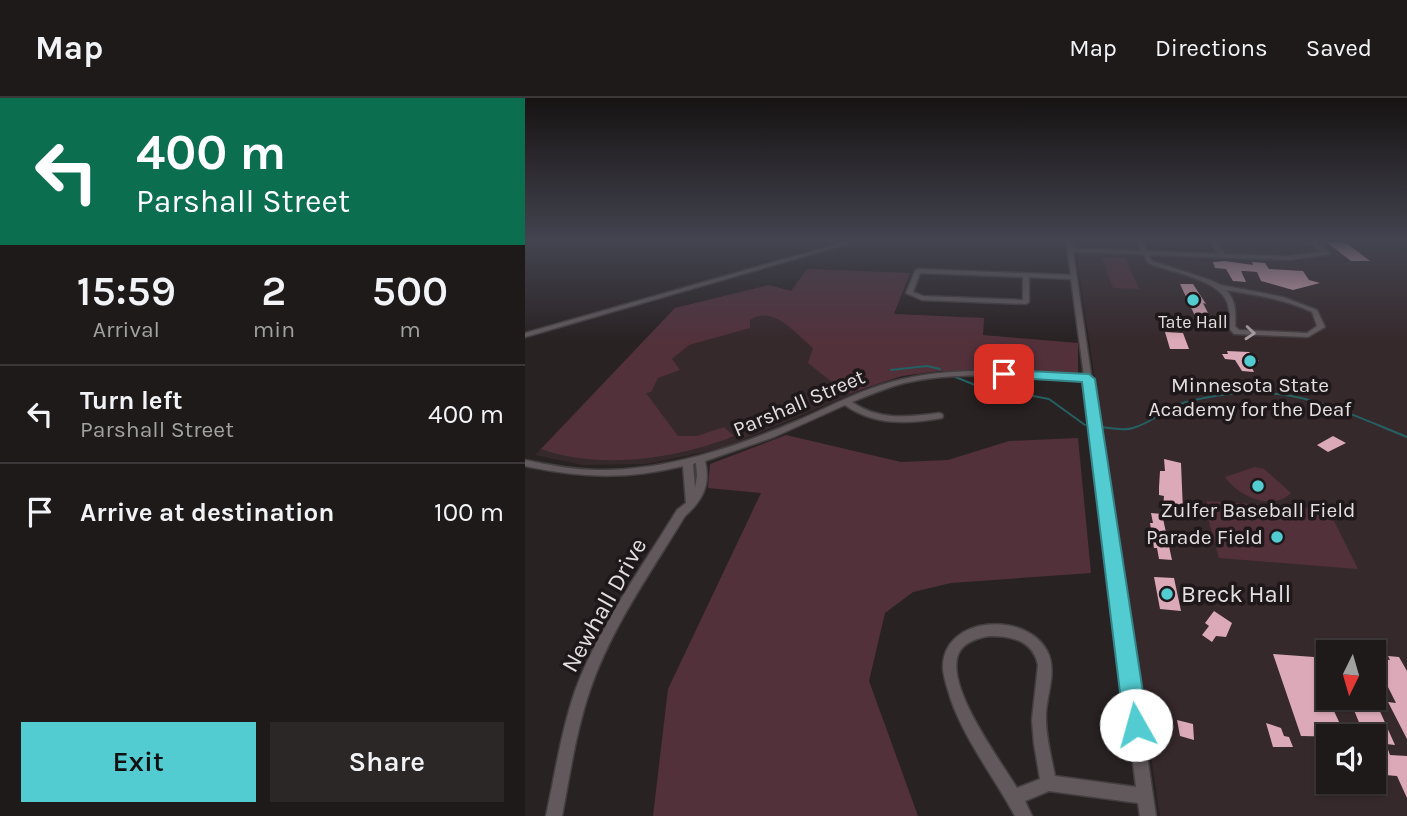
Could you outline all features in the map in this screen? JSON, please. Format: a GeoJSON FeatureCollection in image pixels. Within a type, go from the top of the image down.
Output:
{"type":"FeatureCollection","features":[{"type":"Feature","properties":{"kind":"street"},"geometry":{"type":"LineString","coordinates":[[525,335],[737,275]]}},
{"type":"Feature","properties":{"kind":"street"},"geometry":{"type":"LineString","coordinates":[[917,275],[910,296],[1026,302],[1026,275]]}},
{"type":"Feature","properties":{"kind":"street"},"geometry":{"type":"LineString","coordinates":[[1013,275],[1075,277],[1148,816]]}},
{"type":"Feature","properties":{"kind":"street"},"geometry":{"type":"LineString","coordinates":[[1191,275],[1221,290],[1233,302],[1235,311],[1231,326],[1237,332],[1308,335],[1321,327],[1320,317],[1310,308],[1256,292],[1221,290]]}},
{"type":"Feature","properties":{"kind":"street","name":"Parshall Street"},"geometry":{"type":"LineString","coordinates":[[526,464],[591,473],[647,471],[688,464],[751,444],[885,386],[941,375],[979,373],[1089,379]]}},
{"type":"Feature","properties":{"kind":"street"},"geometry":{"type":"LineString","coordinates":[[846,402],[860,412],[881,418],[939,416]]}},
{"type":"Feature","properties":{"kind":"street","name":"Newhall Drive"},"geometry":{"type":"LineString","coordinates":[[554,816],[578,705],[587,678],[612,627],[681,513],[691,506],[703,479],[700,461]]}},
{"type":"Feature","properties":{"kind":"street"},"geometry":{"type":"LineString","coordinates":[[688,464],[691,506]]}},
{"type":"Feature","properties":{"kind":"street"},"geometry":{"type":"LineString","coordinates":[[1024,816],[969,722],[954,689],[950,661],[959,642],[969,635],[989,630],[1010,631],[1031,639],[1039,648],[1044,669],[1038,718],[1049,783]]}},
{"type":"Feature","properties":{"kind":"street"},"geometry":{"type":"LineString","coordinates":[[1015,797],[1049,783],[1145,796]]}},
{"type":"Feature","properties":{"kind":"shaded area"},"geometry":{"type":"Polygon","coordinates":[[[803,275],[909,275],[894,314],[984,318],[982,339],[1078,343],[1078,373],[960,369],[902,376],[881,382],[723,448],[646,464],[583,465],[535,455],[675,308],[769,285],[791,291],[803,275]]]}},
{"type":"Feature","properties":{"kind":"shaded area"},"geometry":{"type":"Polygon","coordinates":[[[803,275],[909,275],[894,314],[984,318],[983,335],[1078,343],[1078,373],[938,371],[902,376],[847,394],[808,363],[813,348],[792,329],[776,318],[759,316],[750,320],[750,328],[689,345],[672,359],[680,370],[658,378],[651,392],[646,393],[678,436],[697,436],[724,427],[734,436],[688,451],[638,459],[588,459],[541,449],[675,308],[769,285],[791,291],[803,275]]]}},
{"type":"Feature","properties":{"kind":"shaded area"},"geometry":{"type":"Polygon","coordinates":[[[1079,275],[1407,275],[1407,816],[1160,816],[1079,275]]]}},
{"type":"Feature","properties":{"kind":"shaded area"},"geometry":{"type":"Polygon","coordinates":[[[1108,275],[1133,275],[1139,289],[1113,288],[1108,275]]]}},
{"type":"Feature","properties":{"kind":"shaded area"},"geometry":{"type":"Polygon","coordinates":[[[786,435],[901,462],[948,460],[1009,441],[1078,438],[1091,573],[951,583],[913,592],[885,613],[869,681],[918,816],[653,816],[668,689],[761,493],[708,488],[710,464],[786,435]]]}},
{"type":"Feature","properties":{"kind":"shaded area","name":"Zulfer Baseball Field"},"geometry":{"type":"Polygon","coordinates":[[[1255,467],[1264,469],[1291,493],[1275,501],[1256,499],[1238,490],[1225,477],[1255,467]]]}},
{"type":"Feature","properties":{"kind":"shaded area","name":"Parade Field"},"geometry":{"type":"Polygon","coordinates":[[[1207,501],[1328,509],[1358,569],[1219,558],[1207,515],[1207,501]]]}},
{"type":"Feature","properties":{"kind":"building"},"geometry":{"type":"Polygon","coordinates":[[[1229,275],[1243,275],[1246,282],[1233,281],[1229,275]]]}},
{"type":"Feature","properties":{"kind":"building"},"geometry":{"type":"Polygon","coordinates":[[[1258,275],[1305,275],[1309,280],[1320,283],[1293,290],[1261,281],[1258,275]]]}},
{"type":"Feature","properties":{"kind":"building","name":"Tate Hall"},"geometry":{"type":"Polygon","coordinates":[[[1180,284],[1193,284],[1206,304],[1203,303],[1211,319],[1196,318],[1180,284]]]}},
{"type":"Feature","properties":{"kind":"building"},"geometry":{"type":"Polygon","coordinates":[[[1165,332],[1183,333],[1189,349],[1170,349],[1165,332]]]}},
{"type":"Feature","properties":{"kind":"building"},"geometry":{"type":"Polygon","coordinates":[[[1227,351],[1249,352],[1259,361],[1248,360],[1254,372],[1242,371],[1235,360],[1225,359],[1222,354],[1228,354],[1227,351]]]}},
{"type":"Feature","properties":{"kind":"building"},"geometry":{"type":"Polygon","coordinates":[[[1333,436],[1346,443],[1328,452],[1317,445],[1333,436]]]}},
{"type":"Feature","properties":{"kind":"building"},"geometry":{"type":"Polygon","coordinates":[[[1164,459],[1181,463],[1183,511],[1163,508],[1164,496],[1159,495],[1159,487],[1160,471],[1165,471],[1164,459]]]}},
{"type":"Feature","properties":{"kind":"building"},"geometry":{"type":"Polygon","coordinates":[[[1151,513],[1162,514],[1172,560],[1159,559],[1157,548],[1154,548],[1151,513]]]}},
{"type":"Feature","properties":{"kind":"building","name":"Breck Hall"},"geometry":{"type":"Polygon","coordinates":[[[1154,577],[1174,578],[1181,611],[1160,609],[1154,577]]]}},
{"type":"Feature","properties":{"kind":"building"},"geometry":{"type":"Polygon","coordinates":[[[1214,611],[1232,623],[1226,637],[1216,636],[1212,642],[1202,635],[1209,626],[1205,623],[1214,611]]]}},
{"type":"Feature","properties":{"kind":"building"},"geometry":{"type":"Polygon","coordinates":[[[1273,654],[1314,657],[1316,710],[1334,710],[1340,724],[1316,724],[1316,736],[1301,736],[1273,654]]]}},
{"type":"Feature","properties":{"kind":"building"},"geometry":{"type":"Polygon","coordinates":[[[1388,656],[1399,657],[1407,671],[1407,739],[1388,702],[1396,703],[1386,683],[1386,660],[1390,660],[1388,656]]]}},
{"type":"Feature","properties":{"kind":"building"},"geometry":{"type":"Polygon","coordinates":[[[1354,710],[1379,710],[1386,724],[1360,724],[1354,710]]]}},
{"type":"Feature","properties":{"kind":"building"},"geometry":{"type":"Polygon","coordinates":[[[1177,720],[1193,724],[1194,740],[1180,736],[1177,720]]]}},
{"type":"Feature","properties":{"kind":"building"},"geometry":{"type":"Polygon","coordinates":[[[1266,723],[1281,728],[1293,747],[1273,747],[1266,723]]]}},
{"type":"Feature","properties":{"kind":"building"},"geometry":{"type":"Polygon","coordinates":[[[1386,725],[1395,745],[1386,744],[1386,725]]]}},
{"type":"Feature","properties":{"kind":"building"},"geometry":{"type":"Polygon","coordinates":[[[1386,744],[1390,755],[1407,756],[1407,798],[1397,776],[1386,775],[1386,744]]]}},
{"type":"Feature","properties":{"kind":"waterway"},"geometry":{"type":"LineString","coordinates":[[891,370],[927,366],[940,369]]}},
{"type":"Feature","properties":{"kind":"waterway"},"geometry":{"type":"LineString","coordinates":[[953,376],[975,385],[1049,399],[1085,425]]}},
{"type":"Feature","properties":{"kind":"waterway"},"geometry":{"type":"LineString","coordinates":[[1101,427],[1129,429],[1147,423],[1172,407],[1186,402],[1219,395],[1248,393],[1300,398],[1407,437]]}},
{"type":"Feature","properties":{"kind":"place","name":"Tate Hall"},"geometry":{"type":"Point","coordinates":[1193,300]}},
{"type":"Feature","properties":{"kind":"place","name":"Minnesota State Academy for the Deaf"},"geometry":{"type":"Point","coordinates":[1250,361]}},
{"type":"Feature","properties":{"kind":"place","name":"Zulfer Baseball Field"},"geometry":{"type":"Point","coordinates":[1258,486]}},
{"type":"Feature","properties":{"kind":"place","name":"Parade Field"},"geometry":{"type":"Point","coordinates":[1277,537]}},
{"type":"Feature","properties":{"kind":"place","name":"Breck Hall"},"geometry":{"type":"Point","coordinates":[1167,594]}},
{"type":"Feature","properties":{"kind":"route"},"geometry":{"type":"LineString","coordinates":[[1004,374],[1089,379],[1136,725]]}}]}
